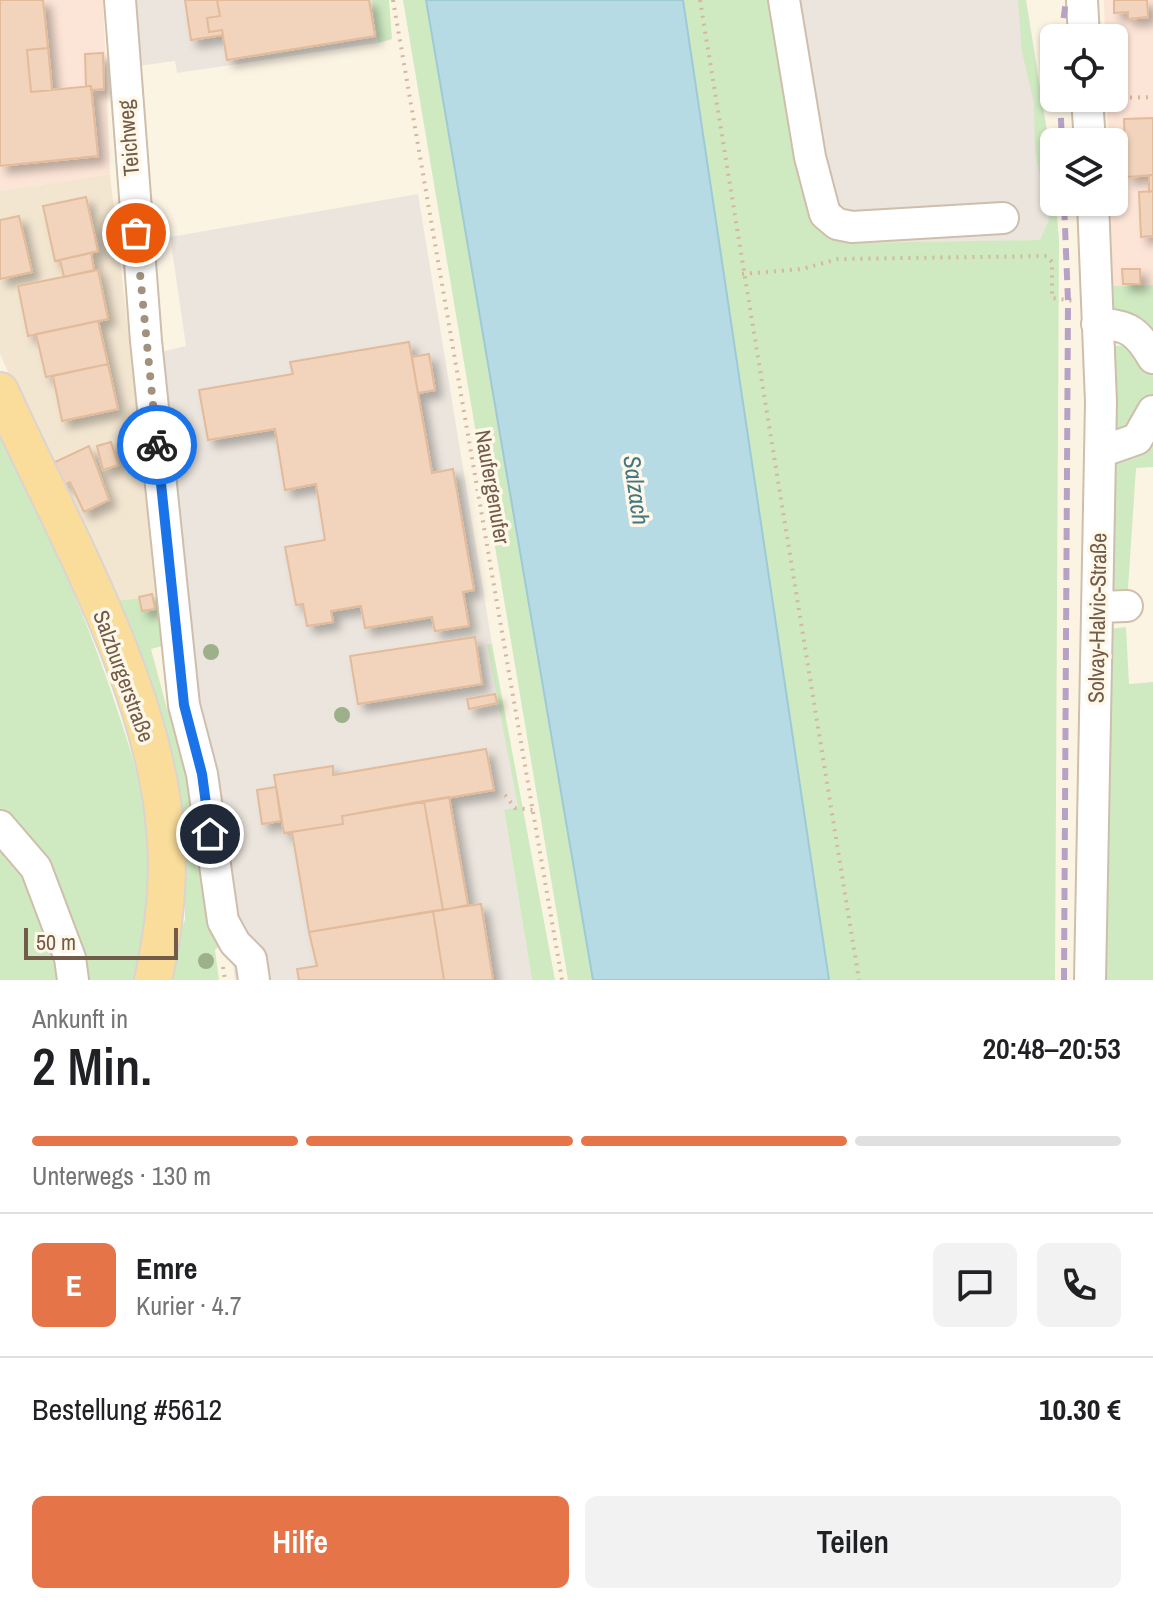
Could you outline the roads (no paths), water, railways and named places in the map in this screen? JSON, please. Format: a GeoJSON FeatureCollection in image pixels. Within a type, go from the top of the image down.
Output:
{"type":"FeatureCollection","features":[{"type":"Feature","properties":{"kind":"main road","name":"Salzburgerstraße"},"geometry":{"type":"LineString","coordinates":[[0,391],[96,600],[135,696],[152,752],[164,816],[168,876],[163,936],[153,980]]}},
{"type":"Feature","properties":{"kind":"street","name":"Teichweg"},"geometry":{"type":"LineString","coordinates":[[120,0],[146,341],[184,705],[202,774],[223,921],[235,943],[251,959],[254,980]]}},
{"type":"Feature","properties":{"kind":"street"},"geometry":{"type":"LineString","coordinates":[[784,0],[810,157],[825,214],[837,224],[852,227],[1003,218]]}},
{"type":"Feature","properties":{"kind":"street"},"geometry":{"type":"LineString","coordinates":[[1082,1],[1083,24]]}},
{"type":"Feature","properties":{"kind":"street","name":"Solvay-Halvic-Straße"},"geometry":{"type":"LineString","coordinates":[[1090,980],[1100,452],[1094,216]]}},
{"type":"Feature","properties":{"kind":"street"},"geometry":{"type":"LineString","coordinates":[[1097,312],[1139,334],[1153,358]]}},
{"type":"Feature","properties":{"kind":"street"},"geometry":{"type":"LineString","coordinates":[[1100,452],[1137,439],[1153,411]]}},
{"type":"Feature","properties":{"kind":"street"},"geometry":{"type":"LineString","coordinates":[[1097,607],[1127,606]]}},
{"type":"Feature","properties":{"kind":"street"},"geometry":{"type":"LineString","coordinates":[[0,826],[36,868],[62,935],[73,980]]}},
{"type":"Feature","properties":{"kind":"water","name":"Salzach"},"geometry":{"type":"Polygon","coordinates":[[[426,0],[683,0],[829,980],[593,980],[426,0]]]}},
{"type":"Feature","properties":{"kind":"railway"},"geometry":{"type":"LineString","coordinates":[[1063,24],[1066,0]]}},
{"type":"Feature","properties":{"kind":"railway"},"geometry":{"type":"LineString","coordinates":[[1061,112],[1061,128]]}},
{"type":"Feature","properties":{"kind":"railway"},"geometry":{"type":"LineString","coordinates":[[1064,980],[1068,301],[1065,216]]}}]}
